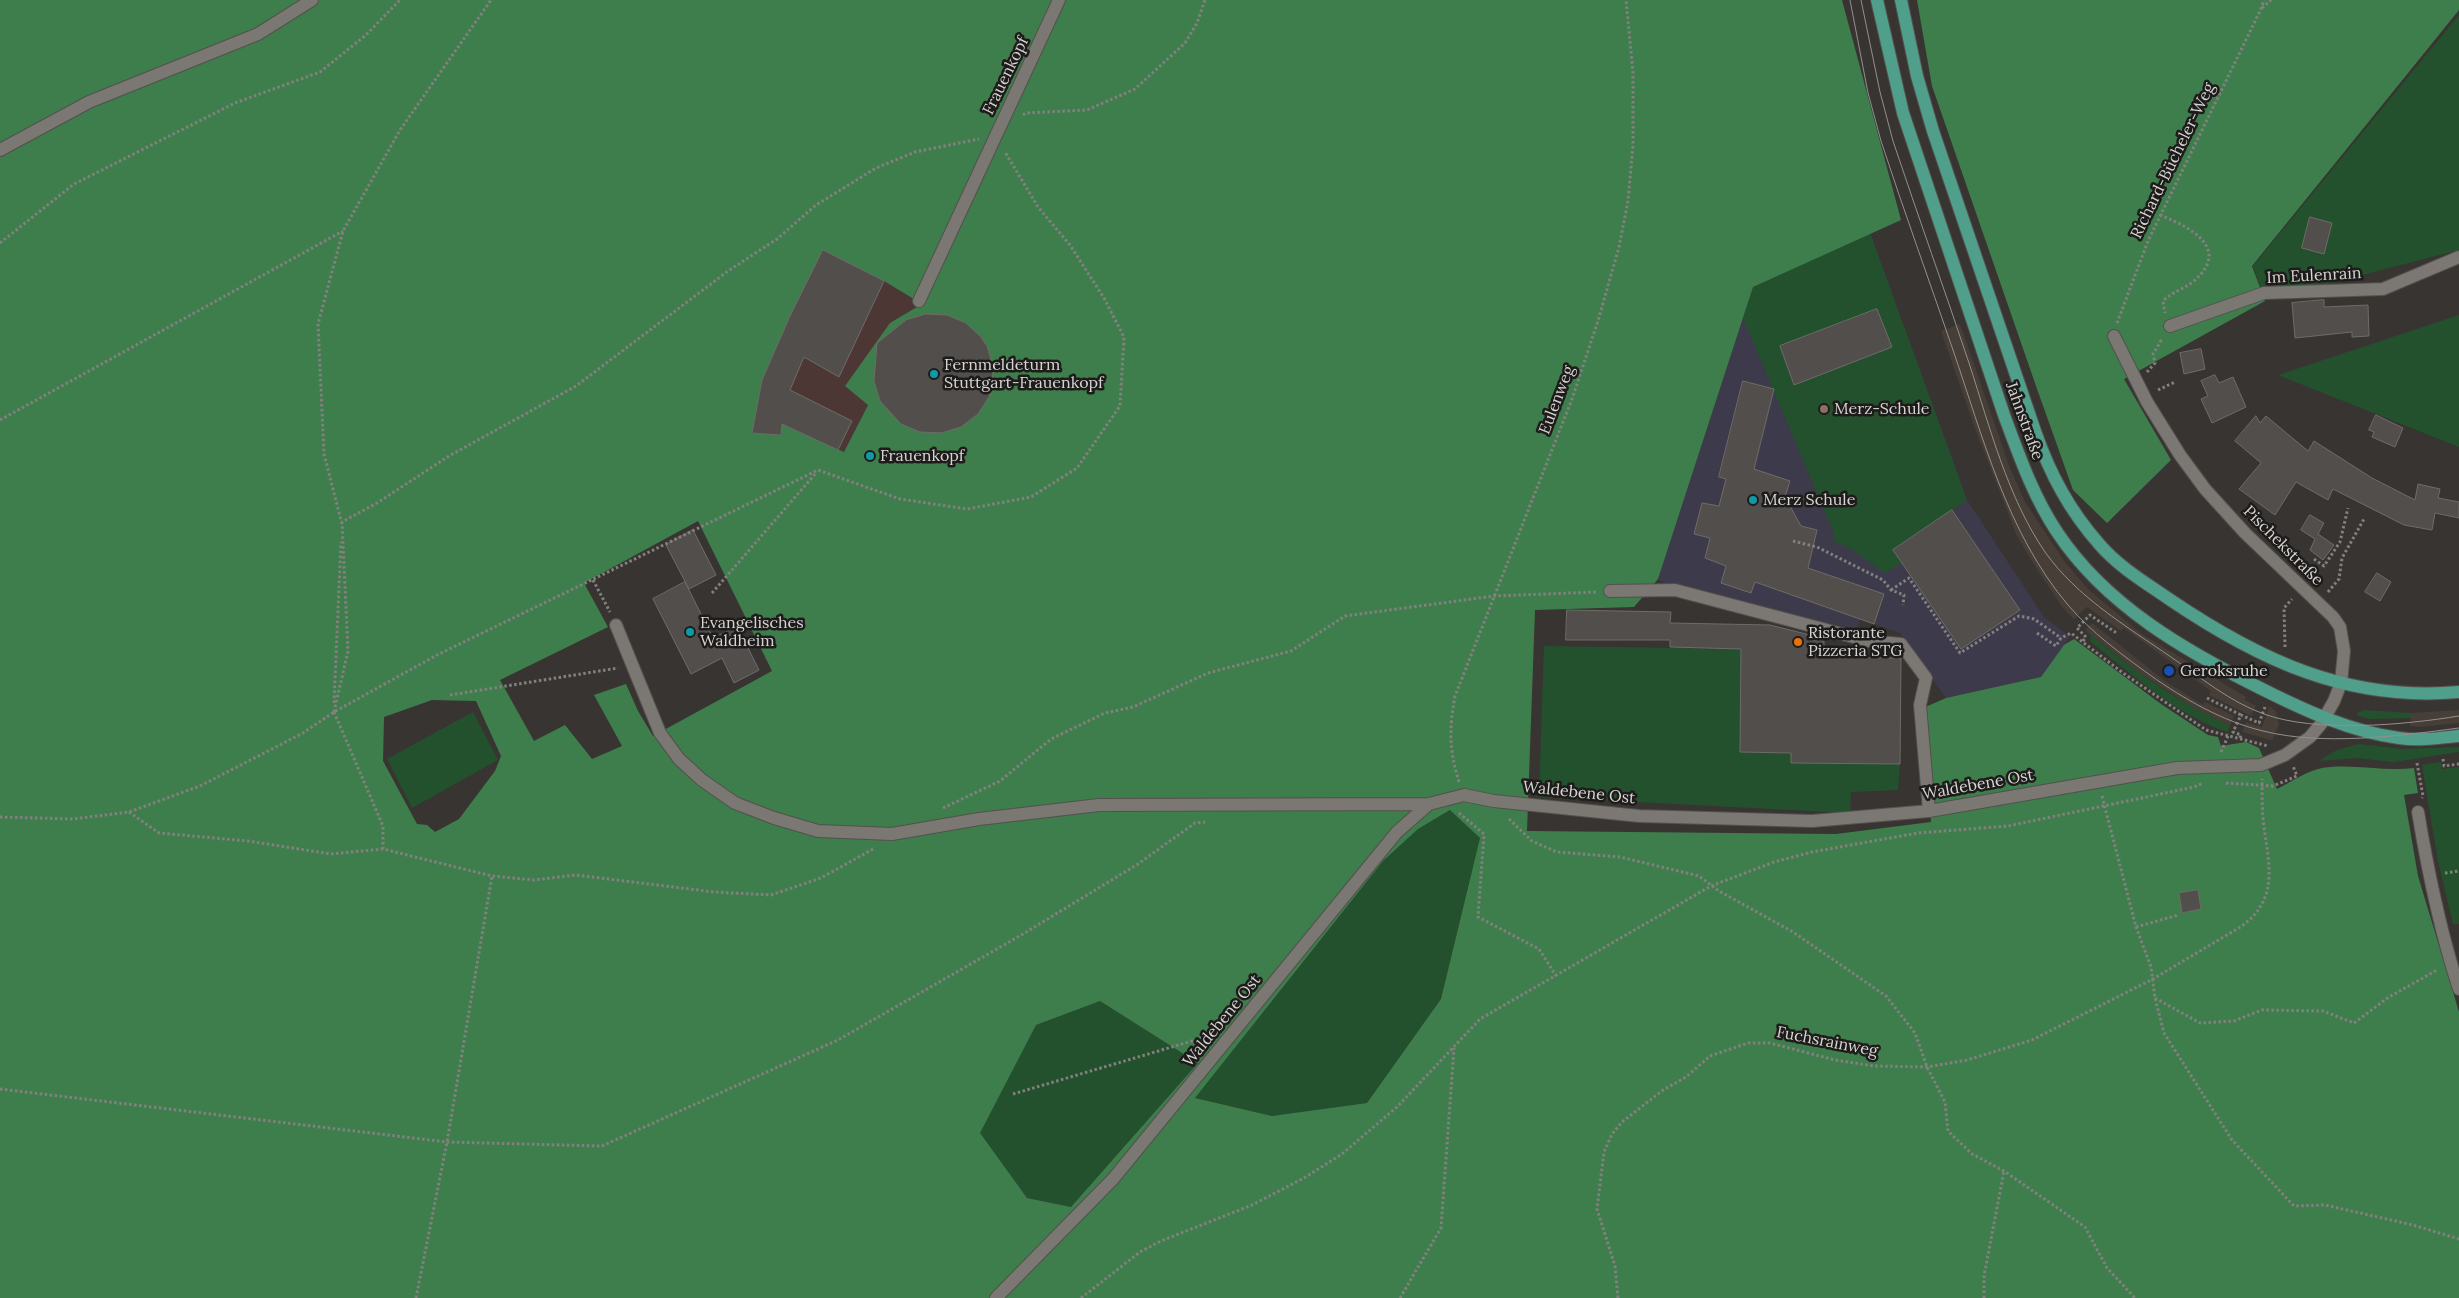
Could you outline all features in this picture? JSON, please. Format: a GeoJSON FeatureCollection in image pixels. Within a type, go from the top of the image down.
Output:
{"type":"FeatureCollection","features":[{"type":"Feature","properties":{"kind":"main road","name":"Jahnstraße"},"geometry":{"type":"LineString","coordinates":[[1878,0],[1894,81],[1912,142],[2022,463],[2040,504],[2053,525],[2094,577],[2144,620],[2217,666],[2292,704],[2325,718]]}},
{"type":"Feature","properties":{"kind":"main road","name":"Jahnstraße"},"geometry":{"type":"LineString","coordinates":[[1901,0],[1917,76],[1932,131],[2043,455],[2064,498],[2101,547],[2136,576],[2227,635],[2278,662],[2341,684]]}},
{"type":"Feature","properties":{"kind":"main road"},"geometry":{"type":"LineString","coordinates":[[2341,684],[2394,694],[2459,692]]}},
{"type":"Feature","properties":{"kind":"main road"},"geometry":{"type":"LineString","coordinates":[[2325,718],[2382,735],[2399,738],[2427,739],[2459,736]]}},
{"type":"Feature","properties":{"kind":"street"},"geometry":{"type":"LineString","coordinates":[[0,150],[89,102],[258,34],[312,0]]}},
{"type":"Feature","properties":{"kind":"street","name":"Frauenkopf"},"geometry":{"type":"LineString","coordinates":[[919,301],[1059,0]]}},
{"type":"Feature","properties":{"kind":"street","name":"Im Eulenrain"},"geometry":{"type":"LineString","coordinates":[[2170,326],[2264,293],[2383,289],[2459,257]]}},
{"type":"Feature","properties":{"kind":"street","name":"Pischekstraße"},"geometry":{"type":"LineString","coordinates":[[2114,336],[2147,402],[2180,455],[2206,489],[2238,525],[2340,627],[2344,651],[2341,684]]}},
{"type":"Feature","properties":{"kind":"street"},"geometry":{"type":"LineString","coordinates":[[1610,591],[1675,590],[1869,641],[1901,644],[1926,678],[1920,705],[1929,811]]}},
{"type":"Feature","properties":{"kind":"street"},"geometry":{"type":"LineString","coordinates":[[616,625],[634,665],[660,733],[679,759],[702,780],[735,803],[774,818],[818,831],[892,834],[979,819],[1099,805],[1429,804]]}},
{"type":"Feature","properties":{"kind":"street","name":"Waldebene Ost"},"geometry":{"type":"LineString","coordinates":[[996,1298],[1113,1179],[1397,832],[1429,804],[1464,795],[1494,801],[1639,816],[1812,821],[1929,811],[2154,771],[2177,768],[2261,765],[2285,755],[2310,737],[2325,718],[2341,684]]}},
{"type":"Feature","properties":{"kind":"street"},"geometry":{"type":"LineString","coordinates":[[2418,812],[2429,875],[2450,963],[2459,989]]}},
{"type":"Feature","properties":{"kind":"path"},"geometry":{"type":"LineString","coordinates":[[0,243],[74,184],[236,103],[320,72],[366,35],[400,0]]}},
{"type":"Feature","properties":{"kind":"path"},"geometry":{"type":"LineString","coordinates":[[334,712],[348,652],[342,522],[324,454],[318,324],[344,231],[400,130],[491,0]]}},
{"type":"Feature","properties":{"kind":"path"},"geometry":{"type":"LineString","coordinates":[[1018,118],[1026,113],[1087,110],[1135,89],[1185,43],[1197,23],[1205,0]]}},
{"type":"Feature","properties":{"kind":"path","name":"Eulenweg"},"geometry":{"type":"LineString","coordinates":[[1464,795],[1450,753],[1449,726],[1455,696],[1572,399],[1598,321],[1619,247],[1628,201],[1633,145],[1633,72],[1626,0]]}},
{"type":"Feature","properties":{"kind":"path","name":"Richard-Bücheler-Weg"},"geometry":{"type":"LineString","coordinates":[[2114,336],[2148,241],[2264,0]]}},
{"type":"Feature","properties":{"kind":"path"},"geometry":{"type":"LineString","coordinates":[[2261,9],[2271,0]]}},
{"type":"Feature","properties":{"kind":"path"},"geometry":{"type":"LineString","coordinates":[[0,817],[73,819],[128,812],[200,786],[304,733],[334,712],[437,654],[818,470],[900,499],[967,509],[1031,497],[1076,468],[1120,406],[1124,338],[1104,298],[1075,252],[1038,207],[995,136],[915,152],[876,168],[816,205],[777,239],[728,271],[576,386],[448,456],[377,503],[342,522]]}},
{"type":"Feature","properties":{"kind":"path"},"geometry":{"type":"LineString","coordinates":[[2160,215],[2198,234],[2208,255],[2207,264],[2194,281],[2171,293],[2163,302],[2170,326]]}},
{"type":"Feature","properties":{"kind":"path"},"geometry":{"type":"LineString","coordinates":[[0,420],[344,231]]}},
{"type":"Feature","properties":{"kind":"path"},"geometry":{"type":"LineString","coordinates":[[2155,363],[2153,354],[2160,342]]}},
{"type":"Feature","properties":{"kind":"path"},"geometry":{"type":"LineString","coordinates":[[712,593],[818,470]]}},
{"type":"Feature","properties":{"kind":"path"},"geometry":{"type":"LineString","coordinates":[[2314,559],[2324,566],[2340,542],[2348,508]]}},
{"type":"Feature","properties":{"kind":"path"},"geometry":{"type":"LineString","coordinates":[[2339,579],[2342,558],[2364,519]]}},
{"type":"Feature","properties":{"kind":"path"},"geometry":{"type":"LineString","coordinates":[[342,522],[334,712],[383,826],[383,849]]}},
{"type":"Feature","properties":{"kind":"path"},"geometry":{"type":"LineString","coordinates":[[1793,541],[1817,547],[1883,580],[1891,590],[1904,595],[1903,605]]}},
{"type":"Feature","properties":{"kind":"path"},"geometry":{"type":"LineString","coordinates":[[1891,590],[1909,578],[1960,653],[2019,616],[2034,619],[2061,638]]}},
{"type":"Feature","properties":{"kind":"path"},"geometry":{"type":"LineString","coordinates":[[593,580],[616,625]]}},
{"type":"Feature","properties":{"kind":"path"},"geometry":{"type":"LineString","coordinates":[[2278,662],[2285,648],[2284,608],[2301,588]]}},
{"type":"Feature","properties":{"kind":"path"},"geometry":{"type":"LineString","coordinates":[[934,813],[1000,781],[1051,739],[1105,712],[1133,706],[1208,673],[1291,651],[1345,616],[1494,596],[1610,591]]}},
{"type":"Feature","properties":{"kind":"path"},"geometry":{"type":"LineString","coordinates":[[2083,641],[2086,637],[2077,628],[2090,615],[2118,634]]}},
{"type":"Feature","properties":{"kind":"path"},"geometry":{"type":"LineString","coordinates":[[2037,633],[2056,646],[2061,638],[2071,633],[2123,673],[2206,730],[2240,738]]}},
{"type":"Feature","properties":{"kind":"path"},"geometry":{"type":"LineString","coordinates":[[450,695],[634,665]]}},
{"type":"Feature","properties":{"kind":"path"},"geometry":{"type":"LineString","coordinates":[[2208,698],[2241,715]]}},
{"type":"Feature","properties":{"kind":"path"},"geometry":{"type":"LineString","coordinates":[[2443,759],[2444,766],[2459,764]]}},
{"type":"Feature","properties":{"kind":"path"},"geometry":{"type":"LineString","coordinates":[[2418,762],[2423,796],[2417,805],[2418,812]]}},
{"type":"Feature","properties":{"kind":"path","name":"Fuchsrainweg"},"geometry":{"type":"LineString","coordinates":[[1618,1298],[1615,1266],[1597,1209],[1604,1152],[1612,1134],[1622,1122],[1663,1090],[1686,1077],[1710,1056],[1748,1043],[1770,1043],[1845,1061],[1890,1067],[1928,1067],[1967,1060],[2016,1046],[2153,979],[2242,926],[2254,917],[2259,909],[2270,884],[2263,819],[2261,765]]}},
{"type":"Feature","properties":{"kind":"path"},"geometry":{"type":"LineString","coordinates":[[2217,782],[2262,787],[2273,786],[2298,776]]}},
{"type":"Feature","properties":{"kind":"path"},"geometry":{"type":"LineString","coordinates":[[1081,1298],[1140,1252],[1161,1241],[1260,1201],[1304,1178],[1342,1154],[1397,1107],[1454,1048],[1466,1031],[1480,1019],[1711,886],[1774,862],[1812,852],[1918,833],[2008,826],[2104,807],[2208,782]]}},
{"type":"Feature","properties":{"kind":"path"},"geometry":{"type":"LineString","coordinates":[[1494,801],[1514,825],[1532,842],[1557,852],[1620,857],[1699,876],[1711,886],[1793,932],[1886,996],[1915,1033],[1928,1067],[1945,1102],[1948,1131],[1972,1154],[2004,1171],[2085,1228],[2107,1268],[2135,1298]]}},
{"type":"Feature","properties":{"kind":"path"},"geometry":{"type":"LineString","coordinates":[[1429,804],[1461,814],[1484,834],[1478,917],[1540,949],[1556,976]]}},
{"type":"Feature","properties":{"kind":"path"},"geometry":{"type":"LineString","coordinates":[[2104,807],[2136,927],[2153,979],[2155,998],[2164,1034],[2232,1140],[2294,1206],[2325,1205],[2413,1225],[2459,1239]]}},
{"type":"Feature","properties":{"kind":"path"},"geometry":{"type":"LineString","coordinates":[[128,812],[159,833],[248,841],[331,854],[383,849],[492,876],[534,880],[576,875],[714,892],[771,895],[821,878],[864,856],[892,834]]}},
{"type":"Feature","properties":{"kind":"path"},"geometry":{"type":"LineString","coordinates":[[0,1090],[447,1142],[602,1146],[838,1040],[1023,934],[1138,864],[1195,823],[1214,821]]}},
{"type":"Feature","properties":{"kind":"path"},"geometry":{"type":"LineString","coordinates":[[416,1298],[447,1142],[492,876]]}},
{"type":"Feature","properties":{"kind":"path"},"geometry":{"type":"LineString","coordinates":[[2136,927],[2178,915]]}},
{"type":"Feature","properties":{"kind":"path"},"geometry":{"type":"LineString","coordinates":[[2155,998],[2200,1023],[2234,1021],[2262,1010],[2323,1011],[2354,1023],[2389,997],[2450,963]]}},
{"type":"Feature","properties":{"kind":"path"},"geometry":{"type":"LineString","coordinates":[[1013,1094],[1223,1032],[1234,1033]]}},
{"type":"Feature","properties":{"kind":"path"},"geometry":{"type":"LineString","coordinates":[[1400,1298],[1441,1228],[1454,1048]]}},
{"type":"Feature","properties":{"kind":"path"},"geometry":{"type":"LineString","coordinates":[[1984,1298],[1984,1276],[2004,1171]]}},
{"type":"Feature","properties":{"kind":"shaded area","name":"Merz-Schule"},"geometry":{"type":"Polygon","coordinates":[[[1870,233],[1967,500],[2044,617],[2070,637],[2041,677],[1946,698],[1900,633],[1860,619],[1857,629],[1675,590],[1658,579],[1753,287],[1870,233]]]}},
{"type":"Feature","properties":{"kind":"shaded area"},"geometry":{"type":"Polygon","coordinates":[[[823,250],[884,281],[922,304],[845,386],[868,404],[844,452],[782,424],[781,435],[752,433],[823,250]]]}},
{"type":"Feature","properties":{"kind":"shaded area"},"geometry":{"type":"Polygon","coordinates":[[[1960,324],[2010,468],[2025,502],[2065,562],[2087,588],[2140,633],[2246,697],[2245,700],[2256,706],[2251,716],[2209,695],[2211,691],[2124,628],[2121,631],[2087,607],[2074,619],[2063,608],[2017,536],[1975,428],[1941,331],[1960,324]]]}},
{"type":"Feature","properties":{"kind":"shaded area"},"geometry":{"type":"Polygon","coordinates":[[[2092,623],[2165,681],[2203,705],[2205,702],[2234,716],[2230,726],[2200,712],[2138,672],[2085,630],[2092,623]]]}},
{"type":"Feature","properties":{"kind":"shaded area"},"geometry":{"type":"Polygon","coordinates":[[[2270,706],[2276,712],[2279,724],[2273,739],[2242,732],[2246,722],[2262,727],[2270,706]]]}},
{"type":"Feature","properties":{"kind":"shaded area"},"geometry":{"type":"Polygon","coordinates":[[[2459,710],[2459,723],[2410,726],[2411,713],[2459,710]]]}},
{"type":"Feature","properties":{"kind":"green space"},"geometry":{"type":"Polygon","coordinates":[[[0,0],[1842,0],[1901,220],[1753,287],[1658,579],[1634,607],[1535,610],[1527,831],[1836,834],[1931,822],[1923,708],[1946,698],[2041,677],[2064,645],[2074,639],[2161,704],[2208,735],[2218,737],[2221,746],[2246,742],[2259,748],[2277,789],[2305,774],[2322,768],[2345,766],[2391,769],[2414,768],[2418,793],[2404,795],[2418,876],[2459,1012],[2459,1298],[0,1298],[0,0]],[[823,250],[752,433],[781,435],[782,424],[844,452],[868,405],[845,386],[890,323],[922,304],[884,281],[823,250]],[[698,521],[584,583],[608,627],[500,680],[534,741],[565,725],[592,759],[622,746],[594,695],[626,684],[638,711],[653,736],[772,671],[698,521]],[[432,700],[384,717],[383,761],[417,824],[427,825],[435,832],[459,819],[495,771],[501,756],[476,701],[432,700]],[[1450,810],[1418,829],[1383,861],[1195,1098],[1272,1116],[1367,1103],[1441,999],[1480,838],[1450,810]],[[1100,1001],[1036,1025],[980,1133],[1027,1198],[1071,1207],[1198,1063],[1100,1001]]]}},
{"type":"Feature","properties":{"kind":"green space"},"geometry":{"type":"Polygon","coordinates":[[[1917,0],[2459,0],[2459,10],[2252,266],[2265,301],[2124,379],[2171,460],[2107,523],[2073,490],[1932,86],[1917,0]]]}},
{"type":"Feature","properties":{"kind":"green space"},"geometry":{"type":"Polygon","coordinates":[[[2459,15],[2459,250],[2265,300],[2253,266],[2459,15]]]}},
{"type":"Feature","properties":{"kind":"green space"},"geometry":{"type":"Polygon","coordinates":[[[1870,233],[1967,500],[1894,549],[1902,562],[1885,573],[1853,550],[1832,540],[1834,533],[1743,318],[1753,287],[1870,233]]]}},
{"type":"Feature","properties":{"kind":"green space"},"geometry":{"type":"Polygon","coordinates":[[[2459,315],[2459,447],[2278,375],[2459,315]]]}},
{"type":"Feature","properties":{"kind":"green space"},"geometry":{"type":"Polygon","coordinates":[[[2085,630],[2119,658],[2172,695],[2230,726],[2228,732],[2192,717],[2156,693],[2090,641],[2091,637],[2085,630]]]}},
{"type":"Feature","properties":{"kind":"green space"},"geometry":{"type":"Polygon","coordinates":[[[1544,646],[1741,649],[1741,752],[1791,753],[1791,763],[1900,764],[1898,790],[1851,792],[1850,813],[1539,797],[1544,646]]]}},
{"type":"Feature","properties":{"kind":"green space"},"geometry":{"type":"Polygon","coordinates":[[[2364,710],[2411,713],[2411,718],[2370,719],[2358,716],[2357,713],[2364,710]]]}},
{"type":"Feature","properties":{"kind":"green space"},"geometry":{"type":"Polygon","coordinates":[[[473,712],[498,760],[412,808],[387,759],[473,712]]]}},
{"type":"Feature","properties":{"kind":"green space"},"geometry":{"type":"Polygon","coordinates":[[[2359,744],[2402,749],[2459,747],[2459,752],[2394,762],[2357,758],[2319,761],[2337,750],[2359,744]]]}},
{"type":"Feature","properties":{"kind":"green space"},"geometry":{"type":"Polygon","coordinates":[[[2441,762],[2442,769],[2459,767],[2459,924],[2453,924],[2438,861],[2422,765],[2441,762]]]}},
{"type":"Feature","properties":{"kind":"green space"},"geometry":{"type":"Polygon","coordinates":[[[1451,810],[1480,838],[1441,999],[1367,1103],[1272,1116],[1195,1098],[1383,861],[1418,829],[1451,810]]]}},
{"type":"Feature","properties":{"kind":"green space"},"geometry":{"type":"Polygon","coordinates":[[[1100,1001],[1198,1063],[1071,1207],[1027,1198],[979,1133],[1036,1025],[1100,1001]]]}},
{"type":"Feature","properties":{"kind":"building"},"geometry":{"type":"Polygon","coordinates":[[[2310,217],[2332,223],[2324,254],[2302,248],[2310,217]]]}},
{"type":"Feature","properties":{"kind":"building"},"geometry":{"type":"Polygon","coordinates":[[[823,250],[884,281],[839,377],[804,357],[790,390],[852,421],[838,450],[782,424],[781,435],[752,433],[762,380],[790,316],[823,250]]]}},
{"type":"Feature","properties":{"kind":"building"},"geometry":{"type":"Polygon","coordinates":[[[2324,300],[2324,307],[2368,305],[2369,336],[2352,337],[2352,332],[2295,338],[2292,303],[2324,300]]]}},
{"type":"Feature","properties":{"kind":"building"},"geometry":{"type":"Polygon","coordinates":[[[1877,309],[1892,347],[1794,385],[1780,346],[1877,309]]]}},
{"type":"Feature","properties":{"kind":"building","name":"Fernmeldeturm Stuttgart-Frauenkopf"},"geometry":{"type":"Polygon","coordinates":[[[926,314],[947,315],[966,323],[981,337],[987,346],[993,366],[992,387],[989,397],[978,414],[961,427],[941,433],[920,432],[901,424],[880,401],[874,381],[877,343],[906,320],[926,314]]]}},
{"type":"Feature","properties":{"kind":"building"},"geometry":{"type":"Polygon","coordinates":[[[2201,349],[2205,369],[2184,374],[2180,353],[2201,349]]]}},
{"type":"Feature","properties":{"kind":"building"},"geometry":{"type":"Polygon","coordinates":[[[2215,375],[2219,383],[2233,377],[2246,407],[2212,423],[2201,399],[2208,396],[2201,381],[2215,375]]]}},
{"type":"Feature","properties":{"kind":"building","name":"Merz Schule"},"geometry":{"type":"Polygon","coordinates":[[[1743,381],[1774,389],[1754,469],[1790,481],[1785,497],[1801,526],[1817,530],[1808,568],[1884,594],[1874,624],[1755,582],[1751,593],[1721,583],[1726,566],[1705,558],[1710,538],[1694,534],[1702,503],[1719,506],[1726,479],[1719,477],[1743,381]]]}},
{"type":"Feature","properties":{"kind":"building"},"geometry":{"type":"Polygon","coordinates":[[[2376,415],[2403,428],[2395,447],[2372,437],[2374,432],[2369,430],[2376,415]]]}},
{"type":"Feature","properties":{"kind":"building"},"geometry":{"type":"Polygon","coordinates":[[[2256,416],[2260,423],[2266,416],[2308,451],[2314,441],[2372,478],[2415,500],[2418,484],[2440,489],[2438,498],[2459,502],[2459,518],[2435,513],[2432,530],[2404,525],[2333,489],[2328,500],[2296,482],[2275,515],[2239,489],[2261,463],[2235,441],[2256,416]]]}},
{"type":"Feature","properties":{"kind":"building"},"geometry":{"type":"Polygon","coordinates":[[[1952,510],[2020,610],[1961,649],[1893,550],[1952,510]]]}},
{"type":"Feature","properties":{"kind":"building"},"geometry":{"type":"Polygon","coordinates":[[[2310,515],[2324,523],[2318,534],[2334,545],[2323,560],[2310,550],[2315,539],[2301,530],[2310,515]]]}},
{"type":"Feature","properties":{"kind":"building"},"geometry":{"type":"Polygon","coordinates":[[[693,530],[716,575],[689,589],[666,545],[693,530]]]}},
{"type":"Feature","properties":{"kind":"building"},"geometry":{"type":"Polygon","coordinates":[[[2377,573],[2391,582],[2380,601],[2365,592],[2377,573]]]}},
{"type":"Feature","properties":{"kind":"building","name":"Evangelisches Waldheim"},"geometry":{"type":"Polygon","coordinates":[[[685,582],[713,638],[737,626],[759,670],[734,683],[722,658],[691,674],[653,599],[685,582]]]}},
{"type":"Feature","properties":{"kind":"building"},"geometry":{"type":"Polygon","coordinates":[[[1567,610],[1671,612],[1670,623],[1770,625],[1810,635],[1810,640],[1824,641],[1824,657],[1901,658],[1900,764],[1791,763],[1791,753],[1740,752],[1741,649],[1670,647],[1670,640],[1566,640],[1567,610]]]}},
{"type":"Feature","properties":{"kind":"building"},"geometry":{"type":"Polygon","coordinates":[[[2198,890],[2201,909],[2182,913],[2179,893],[2198,890]]]}},
{"type":"Feature","properties":{"kind":"tram line"},"geometry":{"type":"LineString","coordinates":[[1850,0],[1868,93],[1881,141],[1986,450],[2013,516],[2029,547],[2047,577],[2068,605],[2107,642],[2163,684],[2190,701],[2248,727],[2286,736],[2335,739],[2411,734],[2459,728]]}},
{"type":"Feature","properties":{"kind":"tram line"},"geometry":{"type":"LineString","coordinates":[[1861,0],[1880,92],[1893,141],[2001,462],[2020,509],[2045,552],[2058,568],[2103,610],[2227,696],[2264,714],[2309,724],[2360,726],[2459,716]]}},
{"type":"Feature","properties":{"kind":"place","name":"Fernmeldeturm Stuttgart-Frauenkopf"},"geometry":{"type":"Point","coordinates":[934,374]}},
{"type":"Feature","properties":{"kind":"place","name":"Merz-Schule"},"geometry":{"type":"Point","coordinates":[1824,409]}},
{"type":"Feature","properties":{"kind":"place","name":"Frauenkopf"},"geometry":{"type":"Point","coordinates":[870,456]}},
{"type":"Feature","properties":{"kind":"place","name":"Merz Schule"},"geometry":{"type":"Point","coordinates":[1753,500]}},
{"type":"Feature","properties":{"kind":"place","name":"Evangelisches Waldheim"},"geometry":{"type":"Point","coordinates":[690,632]}},
{"type":"Feature","properties":{"kind":"place","name":"Ristorante Pizzeria STG"},"geometry":{"type":"Point","coordinates":[1798,642]}},
{"type":"Feature","properties":{"kind":"place","name":"Geroksruhe"},"geometry":{"type":"Point","coordinates":[2169,671]}}]}
